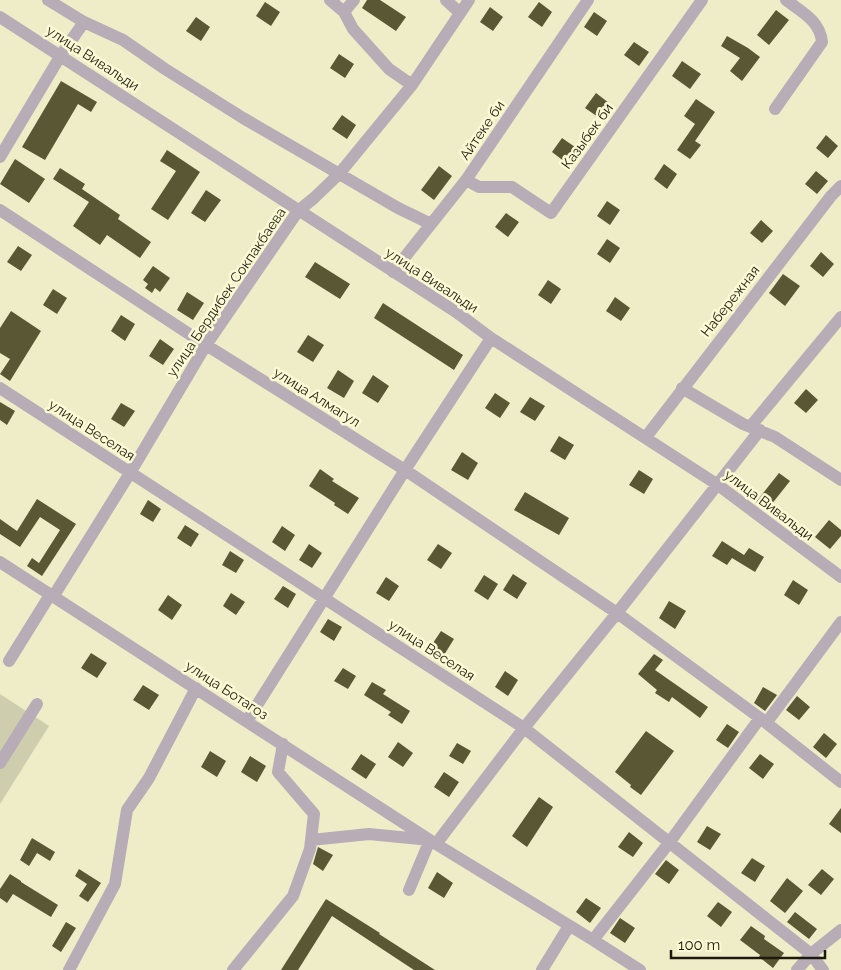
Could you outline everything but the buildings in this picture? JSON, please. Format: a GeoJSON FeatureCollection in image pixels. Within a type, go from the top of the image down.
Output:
{"type":"FeatureCollection","features":[{"type":"Feature","properties":{"kind":"street"},"geometry":{"type":"LineString","coordinates":[[48,0],[84,22],[123,40],[243,118],[398,208],[431,224]]}},
{"type":"Feature","properties":{"kind":"street"},"geometry":{"type":"LineString","coordinates":[[330,0],[344,12],[353,29],[389,69],[412,85]]}},
{"type":"Feature","properties":{"kind":"street"},"geometry":{"type":"LineString","coordinates":[[344,12],[354,0]]}},
{"type":"Feature","properties":{"kind":"street"},"geometry":{"type":"LineString","coordinates":[[446,0],[460,14]]}},
{"type":"Feature","properties":{"kind":"street","name":"улица Бердибек Сокпакбаева"},"geometry":{"type":"LineString","coordinates":[[9,661],[130,473],[206,345],[298,211],[339,174],[412,85],[469,0]]}},
{"type":"Feature","properties":{"kind":"street","name":"Айтеке би"},"geometry":{"type":"LineString","coordinates":[[393,272],[466,180],[588,0]]}},
{"type":"Feature","properties":{"kind":"street","name":"Казыбек би"},"geometry":{"type":"LineString","coordinates":[[466,180],[479,187],[512,187],[551,213],[702,0]]}},
{"type":"Feature","properties":{"kind":"street"},"geometry":{"type":"LineString","coordinates":[[776,109],[822,42],[821,32],[814,22],[786,0]]}},
{"type":"Feature","properties":{"kind":"street","name":"улица Вивальди"},"geometry":{"type":"LineString","coordinates":[[0,17],[646,437],[718,485],[841,577]]}},
{"type":"Feature","properties":{"kind":"street"},"geometry":{"type":"LineString","coordinates":[[0,157],[61,55],[84,22]]}},
{"type":"Feature","properties":{"kind":"street","name":"Набережная"},"geometry":{"type":"LineString","coordinates":[[646,437],[831,196],[841,186]]}},
{"type":"Feature","properties":{"kind":"street","name":"улица Алмагул"},"geometry":{"type":"LineString","coordinates":[[0,210],[206,345],[405,470],[617,613],[763,720],[841,782]]}},
{"type":"Feature","properties":{"kind":"street"},"geometry":{"type":"LineString","coordinates":[[409,890],[433,842],[718,485],[755,428],[841,317]]}},
{"type":"Feature","properties":{"kind":"street"},"geometry":{"type":"LineString","coordinates":[[247,720],[491,338]]}},
{"type":"Feature","properties":{"kind":"street","name":"улица Веселая"},"geometry":{"type":"LineString","coordinates":[[0,388],[524,728],[811,954],[823,970]]}},
{"type":"Feature","properties":{"kind":"street"},"geometry":{"type":"LineString","coordinates":[[682,388],[775,437],[841,480]]}},
{"type":"Feature","properties":{"kind":"street","name":"улица Ботагоз"},"geometry":{"type":"LineString","coordinates":[[0,562],[433,842],[640,970]]}},
{"type":"Feature","properties":{"kind":"street"},"geometry":{"type":"LineString","coordinates":[[593,940],[841,622]]}},
{"type":"Feature","properties":{"kind":"street"},"geometry":{"type":"LineString","coordinates":[[69,970],[115,884],[127,810],[149,778],[196,688]]}},
{"type":"Feature","properties":{"kind":"street"},"geometry":{"type":"LineString","coordinates":[[0,763],[37,704]]}},
{"type":"Feature","properties":{"kind":"street"},"geometry":{"type":"LineString","coordinates":[[233,970],[293,896],[310,849],[314,814],[278,772],[283,744]]}},
{"type":"Feature","properties":{"kind":"street"},"geometry":{"type":"LineString","coordinates":[[311,840],[369,834],[433,842]]}},
{"type":"Feature","properties":{"kind":"street"},"geometry":{"type":"LineString","coordinates":[[542,970],[569,926]]}},
{"type":"Feature","properties":{"kind":"street"},"geometry":{"type":"LineString","coordinates":[[797,970],[811,954],[841,930]]}},
{"type":"Feature","properties":{"kind":"green space"},"geometry":{"type":"Polygon","coordinates":[[[0,694],[49,726],[0,804],[0,694]]]}}]}
